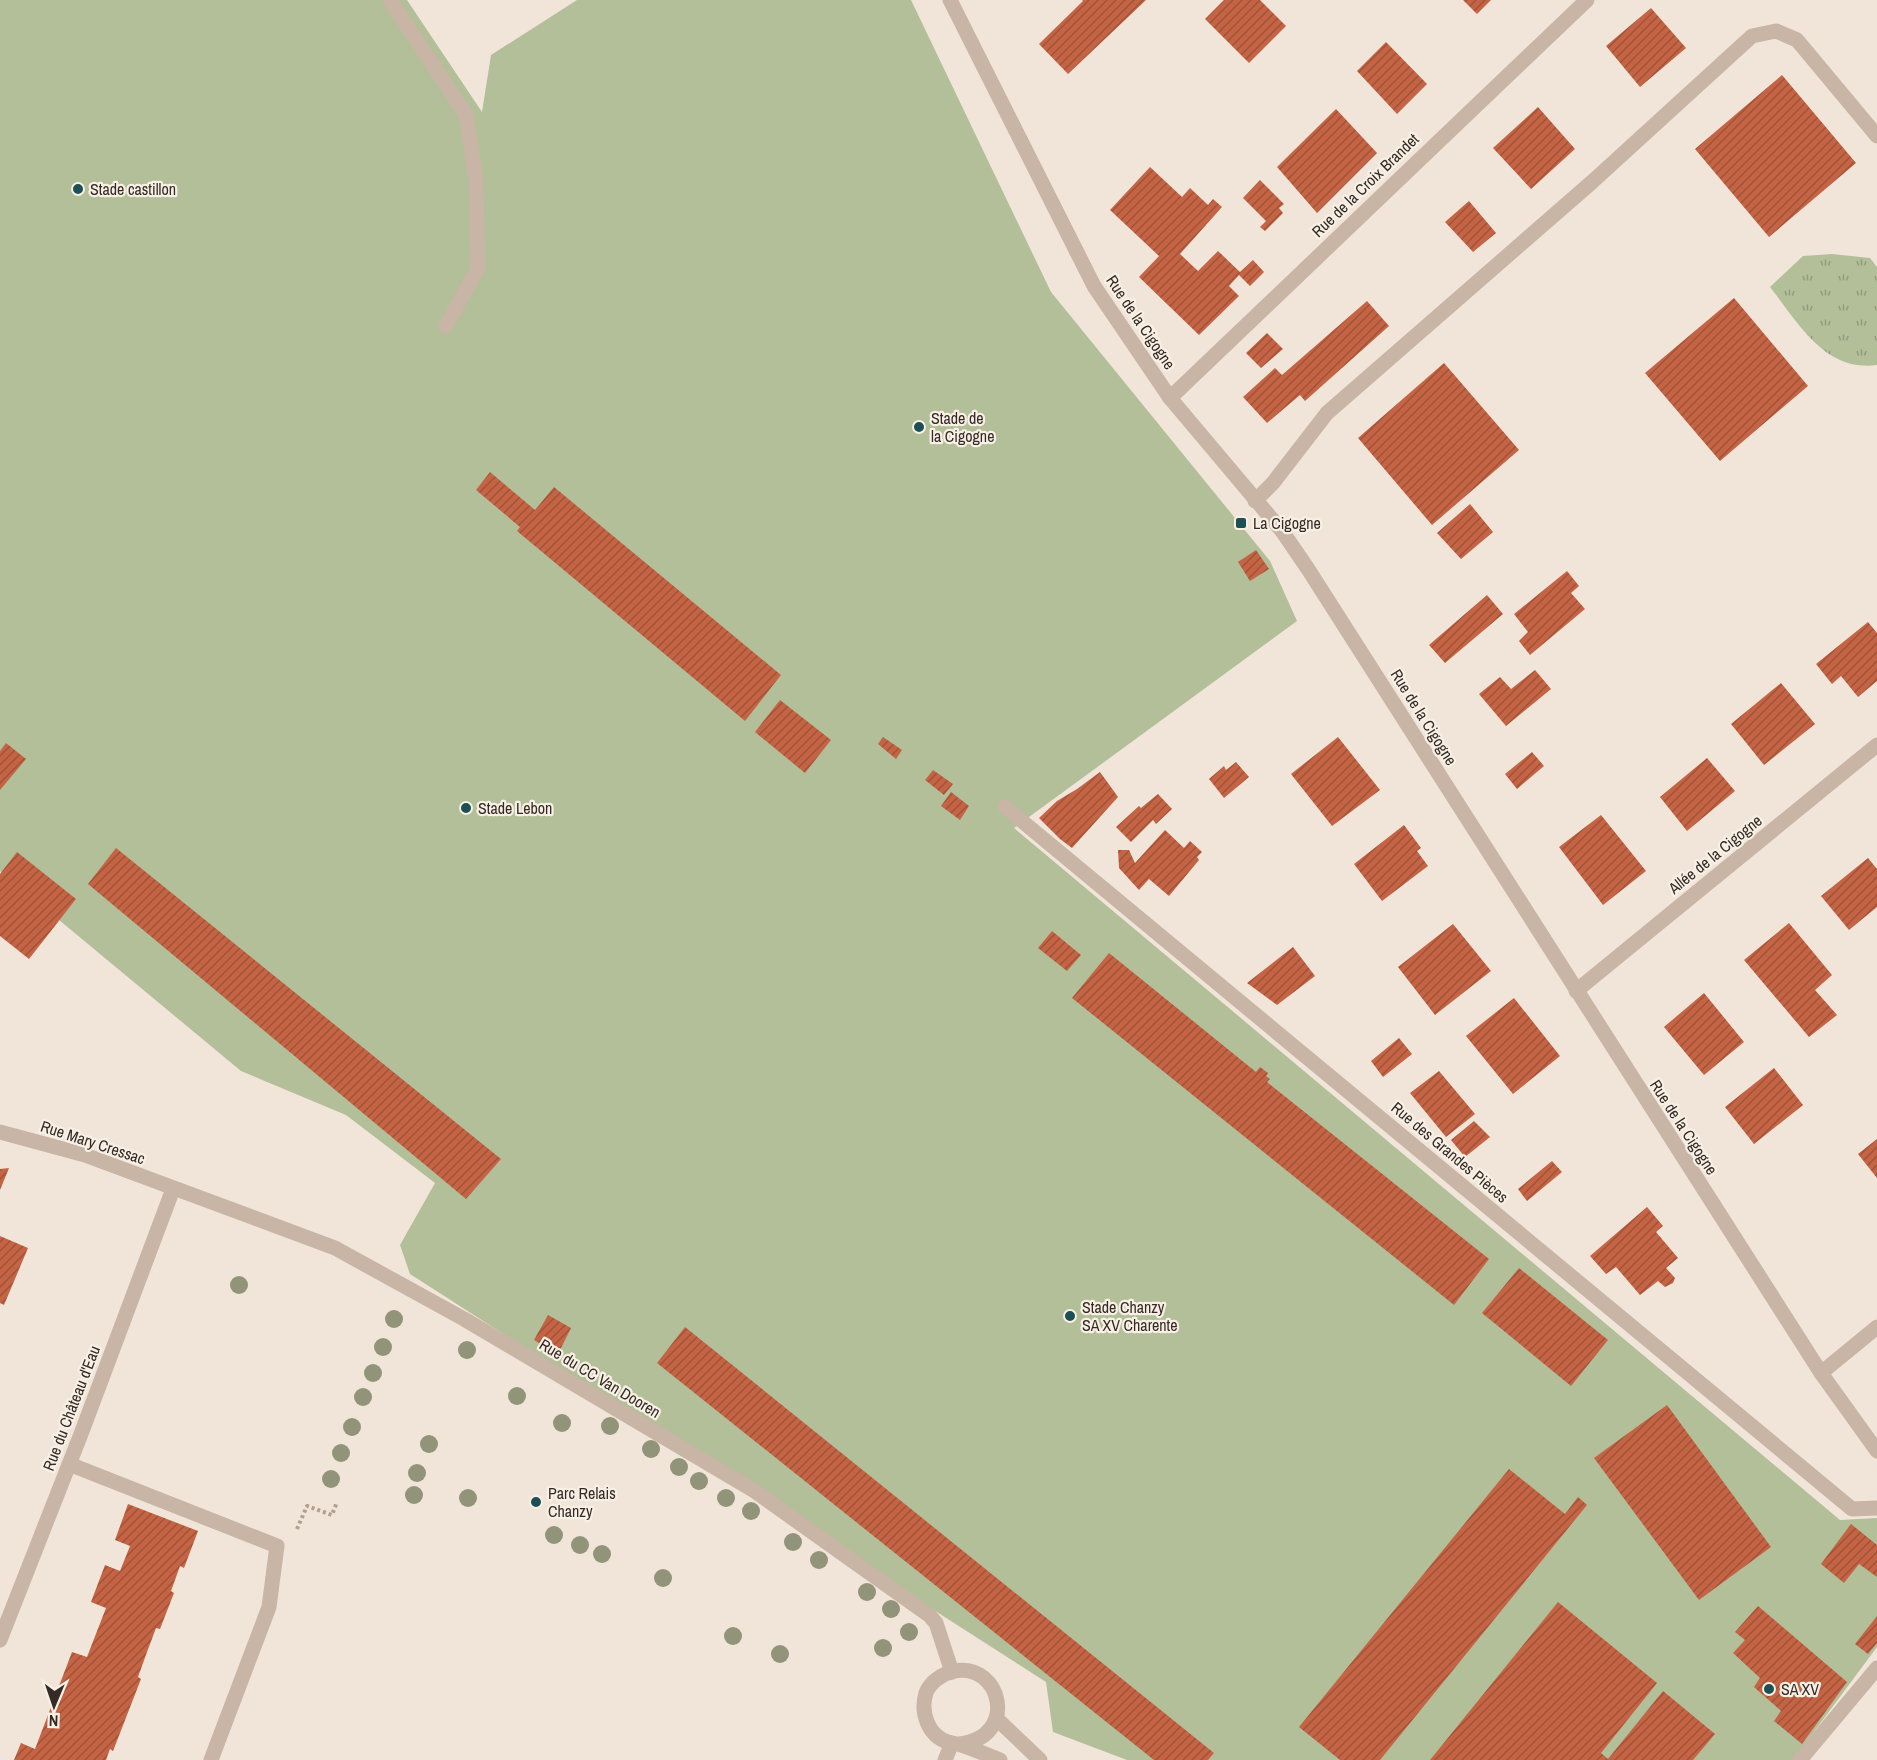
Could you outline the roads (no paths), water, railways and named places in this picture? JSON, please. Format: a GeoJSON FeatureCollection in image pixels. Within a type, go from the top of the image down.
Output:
{"type":"FeatureCollection","features":[{"type":"Feature","properties":{"kind":"street"},"geometry":{"type":"LineString","coordinates":[[390,0],[466,115],[476,180],[478,268],[446,326]]}},
{"type":"Feature","properties":{"kind":"street","name":"Rue de la Cigogne"},"geometry":{"type":"LineString","coordinates":[[950,0],[1094,285],[1170,398],[1282,531],[1332,605],[1576,992],[1821,1373],[1877,1451]]}},
{"type":"Feature","properties":{"kind":"street","name":"Rue de la Croix Brandet"},"geometry":{"type":"LineString","coordinates":[[1170,398],[1587,0]]}},
{"type":"Feature","properties":{"kind":"street"},"geometry":{"type":"LineString","coordinates":[[1255,501],[1273,483],[1327,413],[1592,182],[1752,36],[1776,31],[1797,40],[1877,136]]}},
{"type":"Feature","properties":{"kind":"street","name":"Allée de la Cigogne"},"geometry":{"type":"LineString","coordinates":[[1576,992],[1877,745]]}},
{"type":"Feature","properties":{"kind":"street","name":"Rue des Grandes Pièces"},"geometry":{"type":"LineString","coordinates":[[1005,807],[1852,1509],[1877,1508]]}},
{"type":"Feature","properties":{"kind":"street","name":"Rue Mary Cressac"},"geometry":{"type":"LineString","coordinates":[[0,1132],[85,1155],[173,1189]]}},
{"type":"Feature","properties":{"kind":"street","name":"Rue du Château d'Eau"},"geometry":{"type":"LineString","coordinates":[[0,1640],[173,1189]]}},
{"type":"Feature","properties":{"kind":"street","name":"Rue du CC Van Dooren"},"geometry":{"type":"LineString","coordinates":[[173,1189],[335,1248],[464,1319],[753,1490],[930,1616],[936,1623],[952,1672]]}},
{"type":"Feature","properties":{"kind":"street"},"geometry":{"type":"LineString","coordinates":[[1821,1373],[1877,1327]]}},
{"type":"Feature","properties":{"kind":"street"},"geometry":{"type":"LineString","coordinates":[[69,1464],[277,1546],[269,1607],[211,1760]]}},
{"type":"Feature","properties":{"kind":"street"},"geometry":{"type":"LineString","coordinates":[[1800,1760],[1877,1668]]}},
{"type":"Feature","properties":{"kind":"street"},"geometry":{"type":"LineString","coordinates":[[956,1744],[972,1743],[983,1737],[991,1729],[996,1718],[998,1706],[990,1684],[969,1671],[945,1673],[927,1690],[924,1714],[928,1726],[936,1736],[956,1744],[1000,1760]]}},
{"type":"Feature","properties":{"kind":"street"},"geometry":{"type":"LineString","coordinates":[[996,1718],[1040,1760]]}},
{"type":"Feature","properties":{"kind":"street"},"geometry":{"type":"LineString","coordinates":[[945,1760],[956,1744]]}},
{"type":"Feature","properties":{"kind":"place","name":"Stade castillon"},"geometry":{"type":"Point","coordinates":[78,189]}},
{"type":"Feature","properties":{"kind":"place","name":"Stade de la Cigogne"},"geometry":{"type":"Point","coordinates":[919,427]}},
{"type":"Feature","properties":{"kind":"place","name":"La Cigogne"},"geometry":{"type":"Point","coordinates":[1241,523]}},
{"type":"Feature","properties":{"kind":"place","name":"Stade Lebon"},"geometry":{"type":"Point","coordinates":[466,808]}},
{"type":"Feature","properties":{"kind":"place","name":"Stade Chanzy SA XV Charente"},"geometry":{"type":"Point","coordinates":[1070,1316]}},
{"type":"Feature","properties":{"kind":"place","name":"Parc Relais Chanzy"},"geometry":{"type":"Point","coordinates":[536,1502]}},
{"type":"Feature","properties":{"kind":"place","name":"SA XV"},"geometry":{"type":"Point","coordinates":[1769,1689]}}]}
